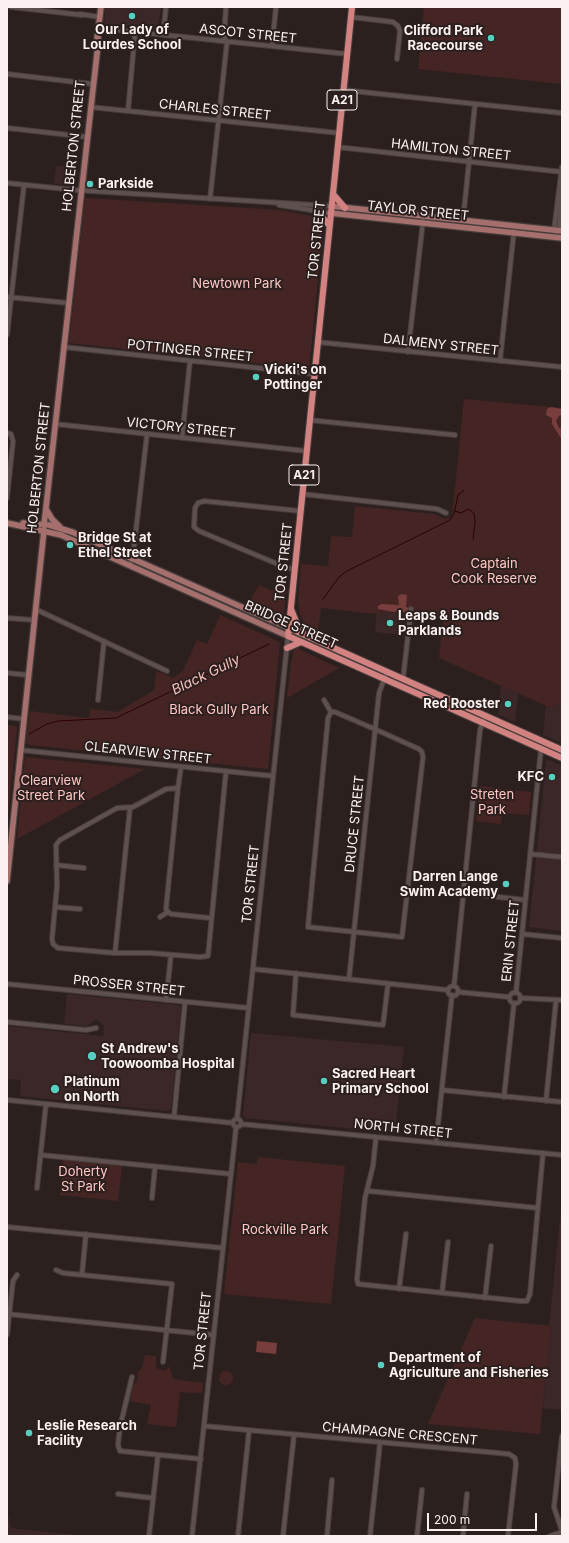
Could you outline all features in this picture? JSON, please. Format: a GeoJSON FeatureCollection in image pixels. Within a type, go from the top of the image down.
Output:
{"type":"FeatureCollection","features":[{"type":"Feature","properties":{"kind":"highway","name":"TOR STREET"},"geometry":{"type":"LineString","coordinates":[[288,636],[352,7]]}},
{"type":"Feature","properties":{"kind":"highway"},"geometry":{"type":"LineString","coordinates":[[333,194],[345,208]]}},
{"type":"Feature","properties":{"kind":"highway"},"geometry":{"type":"LineString","coordinates":[[317,211],[329,225]]}},
{"type":"Feature","properties":{"kind":"highway"},"geometry":{"type":"LineString","coordinates":[[290,608],[297,624],[305,635]]}},
{"type":"Feature","properties":{"kind":"highway","name":"BRIDGE STREET"},"geometry":{"type":"LineString","coordinates":[[289,628],[562,750]]}},
{"type":"Feature","properties":{"kind":"highway","name":"BRIDGE STREET"},"geometry":{"type":"LineString","coordinates":[[288,636],[562,758]]}},
{"type":"Feature","properties":{"kind":"highway"},"geometry":{"type":"LineString","coordinates":[[287,648],[301,642]]}},
{"type":"Feature","properties":{"kind":"main road","name":"HOLBERTON STREET"},"geometry":{"type":"LineString","coordinates":[[7,882],[41,549],[101,7]]}},
{"type":"Feature","properties":{"kind":"main road","name":"TAYLOR STREET"},"geometry":{"type":"LineString","coordinates":[[331,209],[345,208],[558,231]]}},
{"type":"Feature","properties":{"kind":"main road","name":"TAYLOR STREET"},"geometry":{"type":"LineString","coordinates":[[331,209],[422,222],[562,238]]}},
{"type":"Feature","properties":{"kind":"main road"},"geometry":{"type":"LineString","coordinates":[[46,509],[52,520],[61,528]]}},
{"type":"Feature","properties":{"kind":"main road","name":"BRIDGE STREET"},"geometry":{"type":"LineString","coordinates":[[7,523],[44,528],[61,528],[289,628]]}},
{"type":"Feature","properties":{"kind":"main road","name":"BRIDGE STREET"},"geometry":{"type":"LineString","coordinates":[[44,528],[288,636]]}},
{"type":"Feature","properties":{"kind":"main road"},"geometry":{"type":"LineString","coordinates":[[41,549],[47,536],[61,535]]}},
{"type":"Feature","properties":{"kind":"main road"},"geometry":{"type":"LineString","coordinates":[[275,622],[290,616]]}},
{"type":"Feature","properties":{"kind":"street"},"geometry":{"type":"LineString","coordinates":[[10,7],[100,17]]}},
{"type":"Feature","properties":{"kind":"street"},"geometry":{"type":"LineString","coordinates":[[163,35],[166,7]]}},
{"type":"Feature","properties":{"kind":"street"},"geometry":{"type":"LineString","coordinates":[[210,199],[226,42],[224,37],[226,7]]}},
{"type":"Feature","properties":{"kind":"street"},"geometry":{"type":"LineString","coordinates":[[272,46],[276,7]]}},
{"type":"Feature","properties":{"kind":"street"},"geometry":{"type":"LineString","coordinates":[[351,18],[393,22],[398,26],[400,31],[397,59]]}},
{"type":"Feature","properties":{"kind":"street","name":"ASCOT STREET"},"geometry":{"type":"LineString","coordinates":[[98,28],[347,54]]}},
{"type":"Feature","properties":{"kind":"street"},"geometry":{"type":"LineString","coordinates":[[128,111],[135,33]]}},
{"type":"Feature","properties":{"kind":"street"},"geometry":{"type":"LineString","coordinates":[[7,74],[92,84]]}},
{"type":"Feature","properties":{"kind":"street"},"geometry":{"type":"LineString","coordinates":[[343,90],[562,113]]}},
{"type":"Feature","properties":{"kind":"street"},"geometry":{"type":"LineString","coordinates":[[463,220],[475,104]]}},
{"type":"Feature","properties":{"kind":"street","name":"CHARLES STREET"},"geometry":{"type":"LineString","coordinates":[[90,107],[339,133]]}},
{"type":"Feature","properties":{"kind":"street"},"geometry":{"type":"LineString","coordinates":[[7,128],[87,137]]}},
{"type":"Feature","properties":{"kind":"street","name":"HAMILTON STREET"},"geometry":{"type":"LineString","coordinates":[[337,147],[469,162],[562,170]]}},
{"type":"Feature","properties":{"kind":"street"},"geometry":{"type":"LineString","coordinates":[[558,231],[562,170]]}},
{"type":"Feature","properties":{"kind":"street","name":"TAYLOR STREET"},"geometry":{"type":"LineString","coordinates":[[7,184],[81,191],[272,203],[331,209]]}},
{"type":"Feature","properties":{"kind":"street"},"geometry":{"type":"LineString","coordinates":[[7,335],[9,297],[24,185]]}},
{"type":"Feature","properties":{"kind":"street"},"geometry":{"type":"LineString","coordinates":[[558,231],[562,196]]}},
{"type":"Feature","properties":{"kind":"street","name":"TAYLOR STREET"},"geometry":{"type":"LineString","coordinates":[[272,203],[317,211],[331,209]]}},
{"type":"Feature","properties":{"kind":"street"},"geometry":{"type":"LineString","coordinates":[[408,352],[423,216]]}},
{"type":"Feature","properties":{"kind":"street"},"geometry":{"type":"LineString","coordinates":[[500,362],[514,226]]}},
{"type":"Feature","properties":{"kind":"street"},"geometry":{"type":"LineString","coordinates":[[9,297],[68,303]]}},
{"type":"Feature","properties":{"kind":"street","name":"DALMENY STREET"},"geometry":{"type":"LineString","coordinates":[[317,342],[500,362],[562,367]]}},
{"type":"Feature","properties":{"kind":"street","name":"POTTINGER STREET"},"geometry":{"type":"LineString","coordinates":[[63,347],[314,374]]}},
{"type":"Feature","properties":{"kind":"street"},"geometry":{"type":"LineString","coordinates":[[182,438],[190,361]]}},
{"type":"Feature","properties":{"kind":"street"},"geometry":{"type":"LineString","coordinates":[[309,420],[455,435]]}},
{"type":"Feature","properties":{"kind":"street","name":"VICTORY STREET"},"geometry":{"type":"LineString","coordinates":[[55,424],[306,451]]}},
{"type":"Feature","properties":{"kind":"street"},"geometry":{"type":"LineString","coordinates":[[7,433],[11,434],[14,441],[7,498]]}},
{"type":"Feature","properties":{"kind":"street"},"geometry":{"type":"LineString","coordinates":[[130,566],[147,434]]}},
{"type":"Feature","properties":{"kind":"street"},"geometry":{"type":"LineString","coordinates":[[302,494],[437,509],[446,513]]}},
{"type":"Feature","properties":{"kind":"street"},"geometry":{"type":"LineString","coordinates":[[294,569],[287,568],[194,527],[195,508],[198,503],[204,501],[300,511]]}},
{"type":"Feature","properties":{"kind":"street"},"geometry":{"type":"LineString","coordinates":[[35,609],[167,671]]}},
{"type":"Feature","properties":{"kind":"street"},"geometry":{"type":"LineString","coordinates":[[403,679],[410,609]]}},
{"type":"Feature","properties":{"kind":"street"},"geometry":{"type":"LineString","coordinates":[[7,618],[34,620]]}},
{"type":"Feature","properties":{"kind":"street","name":"TOR STREET"},"geometry":{"type":"LineString","coordinates":[[237,1119],[288,636]]}},
{"type":"Feature","properties":{"kind":"street"},"geometry":{"type":"LineString","coordinates":[[98,700],[104,641]]}},
{"type":"Feature","properties":{"kind":"street","name":"DRUCE STREET"},"geometry":{"type":"LineString","coordinates":[[349,979],[379,693],[387,672]]}},
{"type":"Feature","properties":{"kind":"street"},"geometry":{"type":"LineString","coordinates":[[7,673],[28,675]]}},
{"type":"Feature","properties":{"kind":"street"},"geometry":{"type":"LineString","coordinates":[[324,700],[331,712]]}},
{"type":"Feature","properties":{"kind":"street"},"geometry":{"type":"LineString","coordinates":[[331,712],[335,712],[419,749],[422,752],[402,937],[308,928],[328,718],[331,712]]}},
{"type":"Feature","properties":{"kind":"street"},"geometry":{"type":"LineString","coordinates":[[458,992],[457,987],[454,986],[463,893],[480,730],[485,716]]}},
{"type":"Feature","properties":{"kind":"street"},"geometry":{"type":"LineString","coordinates":[[7,717],[24,719]]}},
{"type":"Feature","properties":{"kind":"street","name":"ERIN STREET"},"geometry":{"type":"LineString","coordinates":[[516,992],[541,749]]}},
{"type":"Feature","properties":{"kind":"street","name":"CLEARVIEW STREET"},"geometry":{"type":"LineString","coordinates":[[20,750],[273,776]]}},
{"type":"Feature","properties":{"kind":"street"},"geometry":{"type":"LineString","coordinates":[[181,767],[166,909],[171,914],[210,918]]}},
{"type":"Feature","properties":{"kind":"street"},"geometry":{"type":"LineString","coordinates":[[178,788],[166,789],[130,808],[117,808],[60,840],[56,845],[55,907],[52,939],[53,944],[58,948],[115,954],[150,953],[200,958],[208,956],[210,918],[226,771]]}},
{"type":"Feature","properties":{"kind":"street"},"geometry":{"type":"LineString","coordinates":[[115,954],[130,808]]}},
{"type":"Feature","properties":{"kind":"street"},"geometry":{"type":"LineString","coordinates":[[530,854],[562,857]]}},
{"type":"Feature","properties":{"kind":"street"},"geometry":{"type":"LineString","coordinates":[[56,865],[84,868]]}},
{"type":"Feature","properties":{"kind":"street"},"geometry":{"type":"LineString","coordinates":[[463,893],[525,900]]}},
{"type":"Feature","properties":{"kind":"street"},"geometry":{"type":"LineString","coordinates":[[55,907],[80,909]]}},
{"type":"Feature","properties":{"kind":"street"},"geometry":{"type":"LineString","coordinates":[[160,917],[168,912]]}},
{"type":"Feature","properties":{"kind":"street"},"geometry":{"type":"LineString","coordinates":[[522,934],[562,938]]}},
{"type":"Feature","properties":{"kind":"street"},"geometry":{"type":"LineString","coordinates":[[166,1000],[171,955]]}},
{"type":"Feature","properties":{"kind":"street"},"geometry":{"type":"LineString","coordinates":[[253,969],[448,990],[454,986]]}},
{"type":"Feature","properties":{"kind":"street"},"geometry":{"type":"LineString","coordinates":[[296,973],[293,1015],[383,1025],[388,984]]}},
{"type":"Feature","properties":{"kind":"street","name":"PROSSER STREET"},"geometry":{"type":"LineString","coordinates":[[7,984],[249,1008]]}},
{"type":"Feature","properties":{"kind":"street"},"geometry":{"type":"LineString","coordinates":[[436,1143],[452,995],[448,990]]}},
{"type":"Feature","properties":{"kind":"street"},"geometry":{"type":"LineString","coordinates":[[452,995],[458,992],[509,997]]}},
{"type":"Feature","properties":{"kind":"street"},"geometry":{"type":"LineString","coordinates":[[509,997],[512,993],[516,992],[521,998]]}},
{"type":"Feature","properties":{"kind":"street"},"geometry":{"type":"LineString","coordinates":[[509,997],[511,1002],[514,1003]]}},
{"type":"Feature","properties":{"kind":"street"},"geometry":{"type":"LineString","coordinates":[[514,1003],[519,1001],[521,998],[556,1001],[562,1000]]}},
{"type":"Feature","properties":{"kind":"street"},"geometry":{"type":"LineString","coordinates":[[546,1101],[556,1001]]}},
{"type":"Feature","properties":{"kind":"street"},"geometry":{"type":"LineString","coordinates":[[174,1117],[185,1002]]}},
{"type":"Feature","properties":{"kind":"street"},"geometry":{"type":"LineString","coordinates":[[504,1097],[514,1003]]}},
{"type":"Feature","properties":{"kind":"street"},"geometry":{"type":"LineString","coordinates":[[7,1022],[86,1030],[96,1028]]}},
{"type":"Feature","properties":{"kind":"street"},"geometry":{"type":"LineString","coordinates":[[442,1090],[562,1102]]}},
{"type":"Feature","properties":{"kind":"street"},"geometry":{"type":"LineString","coordinates":[[7,1100],[233,1123]]}},
{"type":"Feature","properties":{"kind":"street"},"geometry":{"type":"LineString","coordinates":[[37,1188],[46,1104]]}},
{"type":"Feature","properties":{"kind":"street"},"geometry":{"type":"LineString","coordinates":[[237,1119],[240,1120],[241,1124],[236,1128],[233,1123],[237,1119]]}},
{"type":"Feature","properties":{"kind":"street","name":"NORTH STREET"},"geometry":{"type":"LineString","coordinates":[[241,1124],[562,1155]]}},
{"type":"Feature","properties":{"kind":"street","name":"TOR STREET"},"geometry":{"type":"LineString","coordinates":[[192,1536],[236,1128]]}},
{"type":"Feature","properties":{"kind":"street"},"geometry":{"type":"LineString","coordinates":[[376,1137],[373,1166],[368,1191],[365,1198],[357,1279],[358,1284],[485,1298],[527,1300],[530,1294],[543,1153]]}},
{"type":"Feature","properties":{"kind":"street"},"geometry":{"type":"LineString","coordinates":[[41,1155],[231,1174]]}},
{"type":"Feature","properties":{"kind":"street"},"geometry":{"type":"LineString","coordinates":[[152,1198],[155,1167]]}},
{"type":"Feature","properties":{"kind":"street"},"geometry":{"type":"LineString","coordinates":[[368,1191],[538,1208]]}},
{"type":"Feature","properties":{"kind":"street"},"geometry":{"type":"LineString","coordinates":[[7,1227],[223,1248]]}},
{"type":"Feature","properties":{"kind":"street"},"geometry":{"type":"LineString","coordinates":[[82,1274],[86,1234]]}},
{"type":"Feature","properties":{"kind":"street"},"geometry":{"type":"LineString","coordinates":[[399,1289],[406,1234]]}},
{"type":"Feature","properties":{"kind":"street"},"geometry":{"type":"LineString","coordinates":[[442,1293],[448,1242]]}},
{"type":"Feature","properties":{"kind":"street"},"geometry":{"type":"LineString","coordinates":[[485,1298],[491,1246]]}},
{"type":"Feature","properties":{"kind":"street"},"geometry":{"type":"LineString","coordinates":[[56,1270],[172,1284],[163,1362]]}},
{"type":"Feature","properties":{"kind":"street"},"geometry":{"type":"LineString","coordinates":[[7,1335],[8,1314],[13,1282],[17,1275]]}},
{"type":"Feature","properties":{"kind":"street"},"geometry":{"type":"LineString","coordinates":[[8,1314],[214,1334]]}},
{"type":"Feature","properties":{"kind":"street"},"geometry":{"type":"LineString","coordinates":[[132,1377],[118,1445],[120,1451],[201,1459]]}},
{"type":"Feature","properties":{"kind":"street","name":"CHAMPAGNE CRESCENT"},"geometry":{"type":"LineString","coordinates":[[204,1426],[509,1454],[515,1458],[516,1464],[508,1536]]}},
{"type":"Feature","properties":{"kind":"street"},"geometry":{"type":"LineString","coordinates":[[238,1536],[249,1431]]}},
{"type":"Feature","properties":{"kind":"street"},"geometry":{"type":"LineString","coordinates":[[283,1536],[294,1435]]}},
{"type":"Feature","properties":{"kind":"street"},"geometry":{"type":"LineString","coordinates":[[550,1536],[562,1532],[554,1507],[562,1436]]}},
{"type":"Feature","properties":{"kind":"street"},"geometry":{"type":"LineString","coordinates":[[370,1536],[380,1442]]}},
{"type":"Feature","properties":{"kind":"street"},"geometry":{"type":"LineString","coordinates":[[149,1536],[158,1455]]}},
{"type":"Feature","properties":{"kind":"street"},"geometry":{"type":"LineString","coordinates":[[327,1536],[332,1480]]}},
{"type":"Feature","properties":{"kind":"street"},"geometry":{"type":"LineString","coordinates":[[416,1536],[422,1490]]}},
{"type":"Feature","properties":{"kind":"street"},"geometry":{"type":"LineString","coordinates":[[118,1494],[153,1498]]}},
{"type":"Feature","properties":{"kind":"street"},"geometry":{"type":"LineString","coordinates":[[463,1536],[468,1494]]}},
{"type":"Feature","properties":{"kind":"shaded area","name":"Our Lady of Lourdes School"},"geometry":{"type":"Polygon","coordinates":[[[106,7],[161,7],[158,30],[104,24],[106,7]]]}},
{"type":"Feature","properties":{"kind":"shaded area"},"geometry":{"type":"Polygon","coordinates":[[[56,166],[77,168],[75,184],[73,186],[54,183],[56,166]]]}},
{"type":"Feature","properties":{"kind":"shaded area"},"geometry":{"type":"Polygon","coordinates":[[[551,407],[561,409],[562,411],[562,415],[559,416],[556,421],[559,428],[562,429],[562,440],[552,424],[552,418],[546,415],[547,409],[551,407]]]}},
{"type":"Feature","properties":{"kind":"shaded area"},"geometry":{"type":"Polygon","coordinates":[[[402,594],[407,595],[406,607],[409,608],[408,612],[402,612],[399,609],[394,612],[378,609],[378,606],[382,604],[399,605],[398,596],[402,594]]]}},
{"type":"Feature","properties":{"kind":"shaded area","name":"Leaps & Bounds Parklands"},"geometry":{"type":"Polygon","coordinates":[[[377,611],[404,614],[402,635],[375,632],[377,611]]]}},
{"type":"Feature","properties":{"kind":"shaded area","name":"Red Rooster"},"geometry":{"type":"Polygon","coordinates":[[[501,686],[518,693],[515,722],[498,714],[501,686]]]}},
{"type":"Feature","properties":{"kind":"shaded area"},"geometry":{"type":"Polygon","coordinates":[[[562,702],[561,743],[543,735],[546,706],[551,708],[562,702]]]}},
{"type":"Feature","properties":{"kind":"shaded area"},"geometry":{"type":"Polygon","coordinates":[[[548,760],[562,766],[562,931],[529,927],[546,761],[548,760]]]}},
{"type":"Feature","properties":{"kind":"shaded area","name":"St Andrew's Toowoomba Hospital"},"geometry":{"type":"Polygon","coordinates":[[[67,994],[179,1005],[181,1008],[171,1109],[168,1111],[20,1096],[21,1080],[8,1079],[7,1087],[7,1026],[103,1036],[104,1026],[99,1021],[95,1020],[87,1026],[64,1024],[67,994]]]}},
{"type":"Feature","properties":{"kind":"shaded area","name":"Sacred Heart Primary School"},"geometry":{"type":"Polygon","coordinates":[[[251,1033],[404,1047],[395,1133],[245,1118],[243,1115],[251,1033]]]}},
{"type":"Feature","properties":{"kind":"shaded area"},"geometry":{"type":"Polygon","coordinates":[[[562,1200],[562,1410],[543,1408],[551,1326],[549,1326],[562,1200]]]}},
{"type":"Feature","properties":{"kind":"shaded area"},"geometry":{"type":"Polygon","coordinates":[[[257,1341],[277,1343],[276,1354],[256,1352],[257,1341]]]}},
{"type":"Feature","properties":{"kind":"shaded area"},"geometry":{"type":"Polygon","coordinates":[[[7,1518],[9,1518],[11,1528],[84,1536],[7,1536],[7,1518]]]}},
{"type":"Feature","properties":{"kind":"green space","name":"Clifford Park Racecourse"},"geometry":{"type":"Polygon","coordinates":[[[424,7],[562,7],[562,84],[418,69],[424,7]]]}},
{"type":"Feature","properties":{"kind":"green space","name":"Newtown Park"},"geometry":{"type":"Polygon","coordinates":[[[85,198],[280,210],[316,217],[321,221],[323,229],[309,369],[69,343],[85,198]]]}},
{"type":"Feature","properties":{"kind":"green space","name":"Captain Cook Reserve"},"geometry":{"type":"Polygon","coordinates":[[[464,399],[562,408],[562,702],[551,708],[439,658],[443,618],[377,611],[377,614],[321,608],[318,634],[307,628],[300,614],[298,601],[301,564],[328,566],[331,536],[352,537],[355,506],[434,514],[445,519],[452,517],[464,399]]]}},
{"type":"Feature","properties":{"kind":"green space"},"geometry":{"type":"Polygon","coordinates":[[[287,577],[284,615],[281,618],[248,603],[259,585],[272,591],[287,577]]]}},
{"type":"Feature","properties":{"kind":"green space","name":"Black Gully Park"},"geometry":{"type":"Polygon","coordinates":[[[220,615],[280,642],[268,769],[29,745],[26,743],[30,711],[89,718],[90,709],[118,712],[154,690],[156,671],[173,678],[183,671],[197,640],[207,644],[220,615]]]}},
{"type":"Feature","properties":{"kind":"green space","name":"Black Gully Park"},"geometry":{"type":"Polygon","coordinates":[[[297,648],[339,668],[287,698],[291,663],[294,650],[297,648]]]}},
{"type":"Feature","properties":{"kind":"green space"},"geometry":{"type":"Polygon","coordinates":[[[7,725],[15,726],[17,728],[7,827],[7,725]]]}},
{"type":"Feature","properties":{"kind":"green space","name":"Clearview Street Park"},"geometry":{"type":"Polygon","coordinates":[[[25,757],[145,769],[17,839],[25,757]]]}},
{"type":"Feature","properties":{"kind":"green space","name":"Streten Park"},"geometry":{"type":"Polygon","coordinates":[[[480,786],[531,792],[529,815],[502,813],[501,824],[476,821],[480,786]]]}},
{"type":"Feature","properties":{"kind":"green space","name":"Rockville Park"},"geometry":{"type":"Polygon","coordinates":[[[258,1157],[345,1166],[331,1304],[224,1294],[238,1162],[257,1164],[258,1157]]]}},
{"type":"Feature","properties":{"kind":"green space","name":"Doherty St Park"},"geometry":{"type":"Polygon","coordinates":[[[63,1159],[122,1166],[118,1201],[60,1195],[63,1159]]]}},
{"type":"Feature","properties":{"kind":"green space"},"geometry":{"type":"Polygon","coordinates":[[[475,1318],[551,1326],[540,1434],[428,1424],[475,1318]]]}},
{"type":"Feature","properties":{"kind":"green space"},"geometry":{"type":"Polygon","coordinates":[[[145,1355],[156,1356],[156,1368],[165,1371],[169,1366],[173,1379],[203,1383],[202,1393],[180,1392],[176,1427],[147,1424],[151,1405],[130,1401],[133,1386],[138,1379],[137,1373],[142,1368],[145,1355]]]}},
{"type":"Feature","properties":{"kind":"green space"},"geometry":{"type":"Polygon","coordinates":[[[223,1371],[229,1371],[233,1375],[233,1381],[229,1385],[223,1385],[219,1381],[219,1375],[223,1371]]]}},
{"type":"Feature","properties":{"kind":"waterway"},"geometry":{"type":"LineString","coordinates":[[323,599],[339,577],[347,571],[450,520],[454,514],[458,495],[464,490]]}},
{"type":"Feature","properties":{"kind":"waterway"},"geometry":{"type":"LineString","coordinates":[[455,511],[461,513],[468,509],[474,513],[475,522],[473,540]]}},
{"type":"Feature","properties":{"kind":"waterway","name":"Black Gully"},"geometry":{"type":"LineString","coordinates":[[29,734],[47,724],[58,721],[116,718],[269,644]]}},
{"type":"Feature","properties":{"kind":"place","name":"Our Lady of Lourdes School"},"geometry":{"type":"Point","coordinates":[132,16]}},
{"type":"Feature","properties":{"kind":"place","name":"Clifford Park Racecourse"},"geometry":{"type":"Point","coordinates":[491,38]}},
{"type":"Feature","properties":{"kind":"place","name":"Parkside"},"geometry":{"type":"Point","coordinates":[90,184]}},
{"type":"Feature","properties":{"kind":"place","name":"Vicki's on Pottinger"},"geometry":{"type":"Point","coordinates":[256,377]}},
{"type":"Feature","properties":{"kind":"place","name":"Bridge St at Ethel Street"},"geometry":{"type":"Point","coordinates":[70,545]}},
{"type":"Feature","properties":{"kind":"place","name":"Leaps & Bounds Parklands"},"geometry":{"type":"Point","coordinates":[390,623]}},
{"type":"Feature","properties":{"kind":"place","name":"Red Rooster"},"geometry":{"type":"Point","coordinates":[508,704]}},
{"type":"Feature","properties":{"kind":"place","name":"KFC"},"geometry":{"type":"Point","coordinates":[552,777]}},
{"type":"Feature","properties":{"kind":"place","name":"Darren Lange Swim Academy"},"geometry":{"type":"Point","coordinates":[506,884]}},
{"type":"Feature","properties":{"kind":"place","name":"St Andrew's Toowoomba Hospital"},"geometry":{"type":"Point","coordinates":[92,1056]}},
{"type":"Feature","properties":{"kind":"place","name":"Sacred Heart Primary School"},"geometry":{"type":"Point","coordinates":[324,1081]}},
{"type":"Feature","properties":{"kind":"place","name":"Platinum on North"},"geometry":{"type":"Point","coordinates":[55,1089]}},
{"type":"Feature","properties":{"kind":"place","name":"Department of Agriculture and Fisheries"},"geometry":{"type":"Point","coordinates":[381,1365]}},
{"type":"Feature","properties":{"kind":"place","name":"Leslie Research Facility"},"geometry":{"type":"Point","coordinates":[29,1433]}}]}
